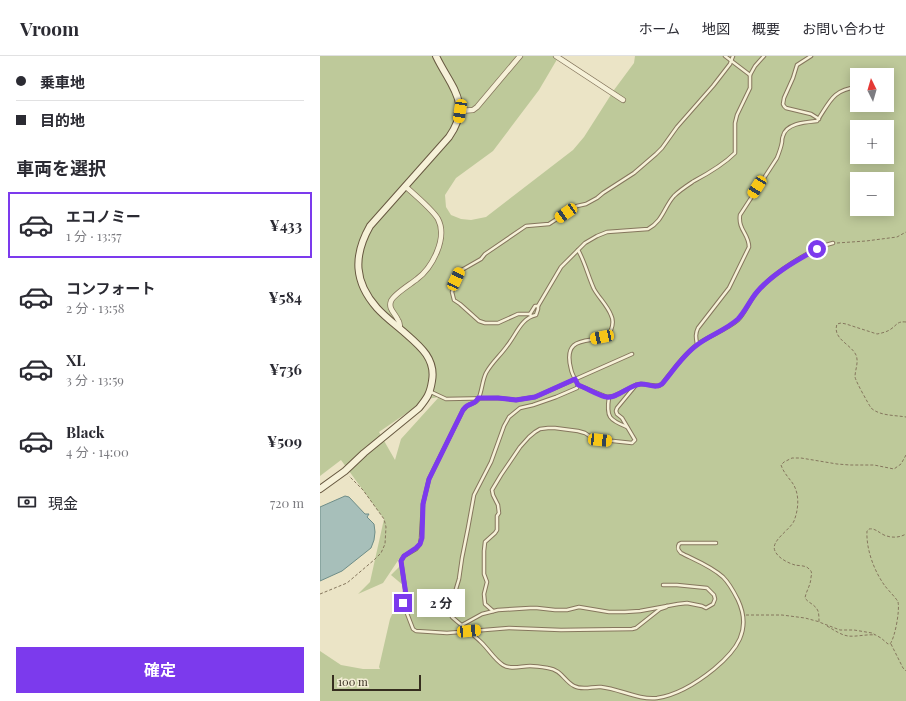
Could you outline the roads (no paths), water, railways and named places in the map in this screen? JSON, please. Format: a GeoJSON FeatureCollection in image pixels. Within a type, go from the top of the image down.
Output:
{"type":"FeatureCollection","features":[{"type":"Feature","properties":{"kind":"street"},"geometry":{"type":"LineString","coordinates":[[320,489],[345,471],[364,453],[419,408],[427,399],[430,392],[433,377],[432,366],[428,357],[418,344],[377,308],[366,293],[360,277],[358,259],[363,237],[370,226],[449,137],[455,128],[460,111],[458,96],[436,56]]}},
{"type":"Feature","properties":{"kind":"street"},"geometry":{"type":"LineString","coordinates":[[460,111],[473,110],[477,107],[520,56]]}},
{"type":"Feature","properties":{"kind":"street"},"geometry":{"type":"LineString","coordinates":[[556,56],[623,100]]}},
{"type":"Feature","properties":{"kind":"street"},"geometry":{"type":"LineString","coordinates":[[400,329],[399,320],[390,307],[391,300],[426,272],[438,249],[441,236],[441,227],[438,218],[405,186]]}},
{"type":"Feature","properties":{"kind":"lane"},"geometry":{"type":"LineString","coordinates":[[725,56],[750,75]]}},
{"type":"Feature","properties":{"kind":"lane"},"geometry":{"type":"LineString","coordinates":[[733,56],[730,64],[713,86],[677,127],[656,154],[634,173],[597,198],[586,204],[578,206],[549,224],[526,226],[460,271],[452,292],[454,300],[479,321],[485,323],[498,323],[518,314],[536,315],[538,306],[561,267],[585,243],[607,232],[648,229],[654,226],[661,218],[667,205],[675,195],[727,161],[735,153],[735,124],[739,111],[750,88],[750,75],[755,66],[764,56]]}},
{"type":"Feature","properties":{"kind":"lane"},"geometry":{"type":"LineString","coordinates":[[811,56],[797,65],[783,104],[786,108],[811,114],[819,119]]}},
{"type":"Feature","properties":{"kind":"lane"},"geometry":{"type":"LineString","coordinates":[[697,344],[696,332],[698,328],[729,288],[749,247],[749,242],[740,225],[740,215],[777,158],[785,131],[800,123],[817,121],[833,96],[845,89],[850,88]]}},
{"type":"Feature","properties":{"kind":"lane"},"geometry":{"type":"LineString","coordinates":[[578,250],[594,288],[612,316],[613,323],[608,335],[578,342],[572,346],[570,362],[573,376],[578,385],[609,397],[636,385],[641,384],[659,386],[662,384],[679,362],[697,344],[740,318],[756,293],[775,275],[817,249],[833,243]]}},
{"type":"Feature","properties":{"kind":"lane"},"geometry":{"type":"LineString","coordinates":[[538,306],[535,306],[531,315],[507,346],[493,361],[485,374],[477,401],[467,406],[463,410],[429,479],[423,504],[422,538],[420,544],[404,556],[401,561],[406,595],[403,603],[413,629],[416,631],[447,633],[509,628],[561,630],[632,629],[636,628],[660,609],[667,606]]}},
{"type":"Feature","properties":{"kind":"lane"},"geometry":{"type":"LineString","coordinates":[[430,392],[446,399],[498,398],[516,400],[535,397],[632,354]]}},
{"type":"Feature","properties":{"kind":"lane"},"geometry":{"type":"LineString","coordinates":[[578,385],[574,390],[533,405],[520,408],[509,417],[491,462],[474,495],[459,579],[450,609],[450,614],[452,617],[483,643],[499,662],[508,667],[529,666],[551,668],[561,673],[569,682],[578,688],[600,687],[643,697],[658,698],[690,686],[707,675],[721,664],[740,641],[744,630],[744,615],[735,593],[723,577],[709,567],[678,550],[678,546],[681,543],[716,543]]}},
{"type":"Feature","properties":{"kind":"lane"},"geometry":{"type":"LineString","coordinates":[[494,611],[485,604],[484,594],[487,582],[484,574],[484,551],[485,542],[497,530],[499,509],[492,490],[501,475],[529,438],[540,429],[555,428],[578,431],[585,433],[594,440],[632,443],[635,440],[616,411],[636,385]]}},
{"type":"Feature","properties":{"kind":"lane"},"geometry":{"type":"LineString","coordinates":[[609,397],[607,410],[609,417],[619,424],[627,427]]}},
{"type":"Feature","properties":{"kind":"lane"},"geometry":{"type":"LineString","coordinates":[[462,625],[482,614],[494,611],[530,608],[567,610],[579,607],[609,612],[626,612],[678,604],[687,604],[706,608],[713,604],[715,599],[714,595],[707,588],[663,585]]}},
{"type":"Feature","properties":{"kind":"water"},"geometry":{"type":"Polygon","coordinates":[[[345,496],[349,497],[365,514],[369,514],[367,517],[374,524],[374,540],[371,548],[342,571],[320,581],[320,507],[345,496]]]}}]}
